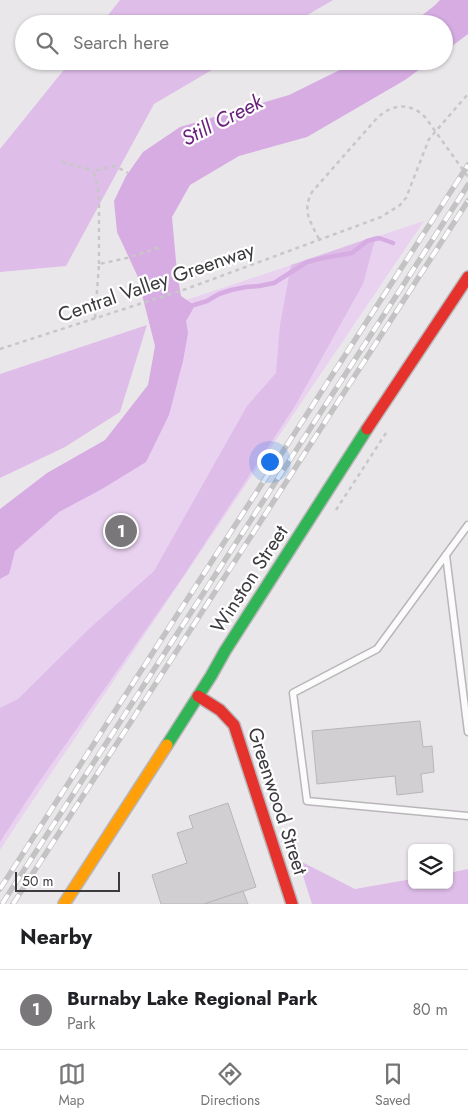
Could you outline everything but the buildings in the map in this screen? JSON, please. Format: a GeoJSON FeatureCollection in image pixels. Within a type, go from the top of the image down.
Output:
{"type":"FeatureCollection","features":[{"type":"Feature","properties":{"kind":"street","name":"Winston Street"},"geometry":{"type":"LineString","coordinates":[[64,904],[150,772],[347,460],[468,276]]}},
{"type":"Feature","properties":{"kind":"street","name":"Greenwood Street"},"geometry":{"type":"LineString","coordinates":[[198,696],[220,710],[234,726],[292,904]]}},
{"type":"Feature","properties":{"kind":"lane"},"geometry":{"type":"LineString","coordinates":[[468,525],[377,649],[293,693],[308,801],[468,816]]}},
{"type":"Feature","properties":{"kind":"lane"},"geometry":{"type":"LineString","coordinates":[[446,555],[468,732]]}},
{"type":"Feature","properties":{"kind":"path","name":"Central Valley Greenway"},"geometry":{"type":"LineString","coordinates":[[0,350],[186,289],[381,217],[400,205],[406,198],[429,139],[468,94]]}},
{"type":"Feature","properties":{"kind":"path"},"geometry":{"type":"LineString","coordinates":[[319,239],[307,209],[308,200],[312,192],[377,118],[393,108],[408,107],[420,112],[431,124],[468,178]]}},
{"type":"Feature","properties":{"kind":"path"},"geometry":{"type":"LineString","coordinates":[[62,162],[94,171],[115,166],[128,173]]}},
{"type":"Feature","properties":{"kind":"path"},"geometry":{"type":"LineString","coordinates":[[94,171],[99,195],[99,264],[95,319]]}},
{"type":"Feature","properties":{"kind":"path"},"geometry":{"type":"LineString","coordinates":[[99,264],[128,258],[161,247]]}},
{"type":"Feature","properties":{"kind":"path"},"geometry":{"type":"LineString","coordinates":[[355,480],[367,461]]}},
{"type":"Feature","properties":{"kind":"shaded area"},"geometry":{"type":"Polygon","coordinates":[[[120,0],[333,0],[307,15],[108,15],[120,0]]]}},
{"type":"Feature","properties":{"kind":"shaded area"},"geometry":{"type":"Polygon","coordinates":[[[64,70],[212,70],[154,104],[66,266],[0,272],[0,149],[64,70]]]}},
{"type":"Feature","properties":{"kind":"shaded area"},"geometry":{"type":"Polygon","coordinates":[[[424,221],[0,850],[0,554],[151,437],[186,300],[424,221]]]}},
{"type":"Feature","properties":{"kind":"shaded area"},"geometry":{"type":"Polygon","coordinates":[[[376,236],[363,284],[295,406],[180,581],[33,791],[0,842],[0,708],[18,699],[90,628],[154,571],[247,406],[276,373],[280,325],[291,265],[376,236]]]}},
{"type":"Feature","properties":{"kind":"shaded area"},"geometry":{"type":"Polygon","coordinates":[[[147,325],[120,412],[65,447],[0,478],[0,374],[147,325]]]}},
{"type":"Feature","properties":{"kind":"shaded area"},"geometry":{"type":"Polygon","coordinates":[[[298,860],[355,889],[408,880],[408,889],[453,889],[453,872],[468,869],[468,904],[312,904],[298,860]]]}},
{"type":"Feature","properties":{"kind":"water"},"geometry":{"type":"Polygon","coordinates":[[[440,0],[468,0],[468,34],[453,45],[453,15],[422,15],[440,0]]]}},
{"type":"Feature","properties":{"kind":"water","name":"Still Creek"},"geometry":{"type":"Polygon","coordinates":[[[340,70],[419,70],[405,80],[307,137],[239,156],[190,185],[172,217],[181,296],[194,305],[186,321],[188,333],[183,361],[169,415],[146,462],[59,512],[15,551],[9,574],[0,579],[0,509],[47,473],[105,440],[148,385],[155,346],[137,275],[117,232],[114,201],[126,176],[143,152],[180,127],[289,95],[340,70]]]}},
{"type":"Feature","properties":{"kind":"waterway"},"geometry":{"type":"LineString","coordinates":[[194,305],[231,290],[274,283],[307,262],[352,253],[367,241],[379,238],[393,243]]}},
{"type":"Feature","properties":{"kind":"railway"},"geometry":{"type":"LineString","coordinates":[[0,889],[468,165]]}},
{"type":"Feature","properties":{"kind":"railway"},"geometry":{"type":"LineString","coordinates":[[2,904],[468,185]]}},
{"type":"Feature","properties":{"kind":"railway"},"geometry":{"type":"LineString","coordinates":[[13,904],[468,201]]}},
{"type":"Feature","properties":{"kind":"traffic: fast"},"geometry":{"type":"LineString","coordinates":[[167,745],[367,429]]}},
{"type":"Feature","properties":{"kind":"traffic: slow"},"geometry":{"type":"LineString","coordinates":[[64,904],[167,745]]}},
{"type":"Feature","properties":{"kind":"traffic: jam"},"geometry":{"type":"LineString","coordinates":[[367,429],[468,277]]}},
{"type":"Feature","properties":{"kind":"traffic: jam"},"geometry":{"type":"LineString","coordinates":[[198,696],[220,710],[234,725],[292,904]]}},
{"type":"Feature","properties":{"kind":"place","name":"Burnaby Lake Regional Park"},"geometry":{"type":"Point","coordinates":[121,531]}}]}
